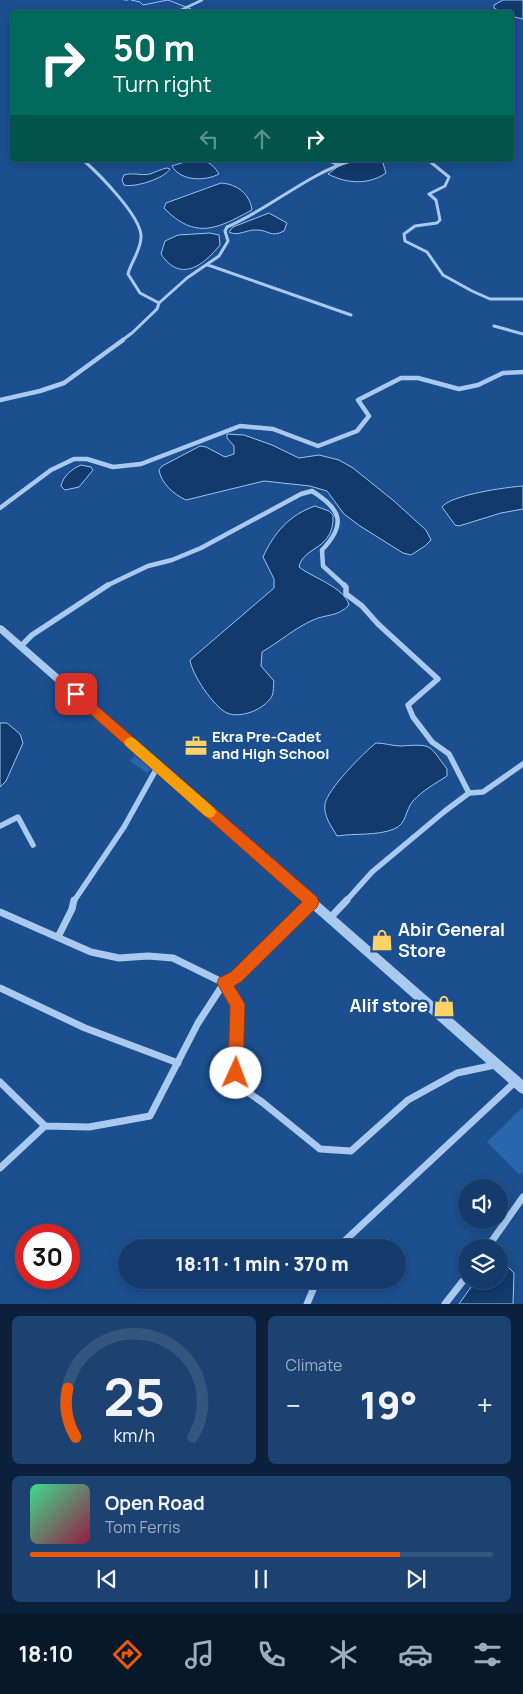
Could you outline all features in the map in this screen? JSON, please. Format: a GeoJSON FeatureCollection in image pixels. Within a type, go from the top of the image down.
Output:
{"type":"FeatureCollection","features":[{"type":"Feature","properties":{"kind":"street"},"geometry":{"type":"LineString","coordinates":[[182,10],[199,4],[202,0]]}},
{"type":"Feature","properties":{"kind":"street"},"geometry":{"type":"LineString","coordinates":[[85,162],[139,225],[141,237],[128,274],[134,287],[142,296],[160,303]]}},
{"type":"Feature","properties":{"kind":"street"},"geometry":{"type":"LineString","coordinates":[[332,162],[338,164]]}},
{"type":"Feature","properties":{"kind":"street"},"geometry":{"type":"LineString","coordinates":[[0,400],[40,391],[64,383],[122,341],[157,309],[160,303],[186,278],[219,256],[228,240],[225,231],[228,227],[263,209],[338,164],[346,162]]}},
{"type":"Feature","properties":{"kind":"street"},"geometry":{"type":"LineString","coordinates":[[431,162],[450,177],[445,186],[430,194],[436,200],[440,220],[437,223],[414,224],[404,234],[405,242],[427,252],[443,276],[472,291],[490,299],[523,299]]}},
{"type":"Feature","properties":{"kind":"street"},"geometry":{"type":"LineString","coordinates":[[208,264],[233,276],[351,315]]}},
{"type":"Feature","properties":{"kind":"street"},"geometry":{"type":"LineString","coordinates":[[494,326],[523,334]]}},
{"type":"Feature","properties":{"kind":"street"},"geometry":{"type":"LineString","coordinates":[[0,508],[51,470],[74,459],[88,459],[113,467],[141,464],[240,426],[273,430],[318,446],[345,437],[357,430],[369,416],[358,400],[401,378],[418,378],[459,389],[478,385],[503,373],[523,372]]}},
{"type":"Feature","properties":{"kind":"street"},"geometry":{"type":"LineString","coordinates":[[21,646],[32,635],[75,606],[122,578],[148,566],[172,560],[201,548],[301,494],[312,491],[327,500],[339,517],[334,540],[322,550],[322,566],[346,587],[346,594],[350,598],[362,606],[378,624],[438,679],[408,705],[413,718],[432,742],[449,754],[469,793]]}},
{"type":"Feature","properties":{"kind":"street"},"geometry":{"type":"LineString","coordinates":[[0,628],[519,1085],[347,1239]]}},
{"type":"Feature","properties":{"kind":"street"},"geometry":{"type":"LineString","coordinates":[[330,918],[372,872],[469,793],[483,792],[523,764]]}},
{"type":"Feature","properties":{"kind":"street"},"geometry":{"type":"LineString","coordinates":[[58,937],[72,909],[75,897],[124,827],[158,766]]}},
{"type":"Feature","properties":{"kind":"street"},"geometry":{"type":"LineString","coordinates":[[0,826],[18,817],[33,845]]}},
{"type":"Feature","properties":{"kind":"street"},"geometry":{"type":"LineString","coordinates":[[0,1082],[45,1126],[89,1128],[150,1116],[198,1023],[224,983],[236,977],[312,902]]}},
{"type":"Feature","properties":{"kind":"street"},"geometry":{"type":"LineString","coordinates":[[0,912],[91,952],[119,958],[148,956],[173,958],[224,983],[237,1004],[236,1084],[262,1102],[320,1149],[351,1151],[408,1100],[457,1073],[496,1064]]}},
{"type":"Feature","properties":{"kind":"street"},"geometry":{"type":"LineString","coordinates":[[0,988],[85,1028],[178,1063]]}},
{"type":"Feature","properties":{"kind":"street"},"geometry":{"type":"LineString","coordinates":[[0,1168],[45,1126]]}},
{"type":"Feature","properties":{"kind":"street"},"geometry":{"type":"LineString","coordinates":[[493,1239],[523,1197]]}},
{"type":"Feature","properties":{"kind":"street"},"geometry":{"type":"LineString","coordinates":[[444,1304],[458,1287]]}},
{"type":"Feature","properties":{"kind":"street"},"geometry":{"type":"LineString","coordinates":[[307,1304],[313,1289]]}},
{"type":"Feature","properties":{"kind":"water"},"geometry":{"type":"Polygon","coordinates":[[[503,0],[523,0],[523,19],[514,17],[514,10],[498,10],[494,8],[494,5],[503,0]]]}},
{"type":"Feature","properties":{"kind":"water"},"geometry":{"type":"Polygon","coordinates":[[[185,162],[208,162],[219,174],[207,178],[194,179],[181,175],[172,166],[185,162]]]}},
{"type":"Feature","properties":{"kind":"water"},"geometry":{"type":"Polygon","coordinates":[[[351,162],[380,162],[383,163],[386,173],[372,180],[358,182],[343,180],[328,174],[340,165],[351,162]]]}},
{"type":"Feature","properties":{"kind":"water"},"geometry":{"type":"Polygon","coordinates":[[[167,168],[170,169],[162,176],[142,184],[124,185],[122,180],[124,175],[150,174],[167,168]]]}},
{"type":"Feature","properties":{"kind":"water"},"geometry":{"type":"Polygon","coordinates":[[[221,183],[232,185],[242,191],[249,199],[252,210],[218,226],[197,228],[186,225],[164,208],[166,203],[221,183]]]}},
{"type":"Feature","properties":{"kind":"water"},"geometry":{"type":"Polygon","coordinates":[[[269,213],[287,223],[284,231],[276,234],[261,230],[236,234],[229,232],[233,227],[269,213]]]}},
{"type":"Feature","properties":{"kind":"water"},"geometry":{"type":"Polygon","coordinates":[[[210,233],[219,235],[220,245],[199,265],[184,269],[176,268],[168,263],[161,254],[165,241],[178,235],[210,233]]]}},
{"type":"Feature","properties":{"kind":"water"},"geometry":{"type":"Polygon","coordinates":[[[227,434],[244,435],[272,445],[299,458],[319,455],[339,460],[353,468],[394,501],[426,530],[431,540],[411,555],[403,553],[344,514],[327,491],[310,486],[264,481],[186,500],[168,488],[160,475],[159,470],[162,466],[200,446],[206,447],[225,457],[234,454],[234,446],[227,438],[227,434]]]}},
{"type":"Feature","properties":{"kind":"water"},"geometry":{"type":"Polygon","coordinates":[[[81,465],[91,467],[93,470],[79,487],[65,490],[61,486],[64,479],[71,471],[81,465]]]}},
{"type":"Feature","properties":{"kind":"water"},"geometry":{"type":"Polygon","coordinates":[[[523,486],[523,509],[501,513],[459,526],[455,525],[442,507],[467,495],[523,486]]]}},
{"type":"Feature","properties":{"kind":"water"},"geometry":{"type":"Polygon","coordinates":[[[315,506],[329,511],[333,515],[332,526],[329,535],[306,555],[299,567],[335,588],[349,605],[341,612],[306,623],[262,652],[261,666],[274,681],[272,696],[264,705],[252,712],[239,715],[227,713],[204,690],[190,660],[274,588],[274,579],[263,557],[267,548],[283,526],[297,514],[315,506]]]}},
{"type":"Feature","properties":{"kind":"water"},"geometry":{"type":"Polygon","coordinates":[[[0,723],[7,723],[20,734],[23,743],[6,781],[0,787],[0,723]]]}},
{"type":"Feature","properties":{"kind":"water"},"geometry":{"type":"Polygon","coordinates":[[[376,743],[429,747],[447,769],[447,776],[413,801],[408,808],[404,820],[398,827],[381,833],[337,836],[325,813],[327,798],[363,754],[376,743]]]}},
{"type":"Feature","properties":{"kind":"water"},"geometry":{"type":"Polygon","coordinates":[[[508,1267],[514,1273],[513,1304],[459,1304],[470,1289],[508,1289],[508,1267]]]}},
{"type":"Feature","properties":{"kind":"building"},"geometry":{"type":"Polygon","coordinates":[[[135,756],[151,769],[147,773],[130,761],[135,756]]]}},
{"type":"Feature","properties":{"kind":"building"},"geometry":{"type":"Polygon","coordinates":[[[523,1107],[523,1171],[520,1175],[487,1142],[523,1107]]]}},
{"type":"Feature","properties":{"kind":"waterway"},"geometry":{"type":"LineString","coordinates":[[131,0],[140,2],[143,5],[168,0],[191,9]]}},
{"type":"Feature","properties":{"kind":"slow traffic"},"geometry":{"type":"LineString","coordinates":[[131,743],[210,812]]}},
{"type":"Feature","properties":{"kind":"place","name":"Ekra Pre-Cadet and High School"},"geometry":{"type":"Point","coordinates":[196,746]}},
{"type":"Feature","properties":{"kind":"place","name":"Abir General Store"},"geometry":{"type":"Point","coordinates":[382,940]}},
{"type":"Feature","properties":{"kind":"place","name":"Alif store"},"geometry":{"type":"Point","coordinates":[444,1006]}},
{"type":"Feature","properties":{"kind":"route"},"geometry":{"type":"LineString","coordinates":[[76,694],[312,902],[236,977],[224,983],[237,1004],[236,1073]]}}]}
